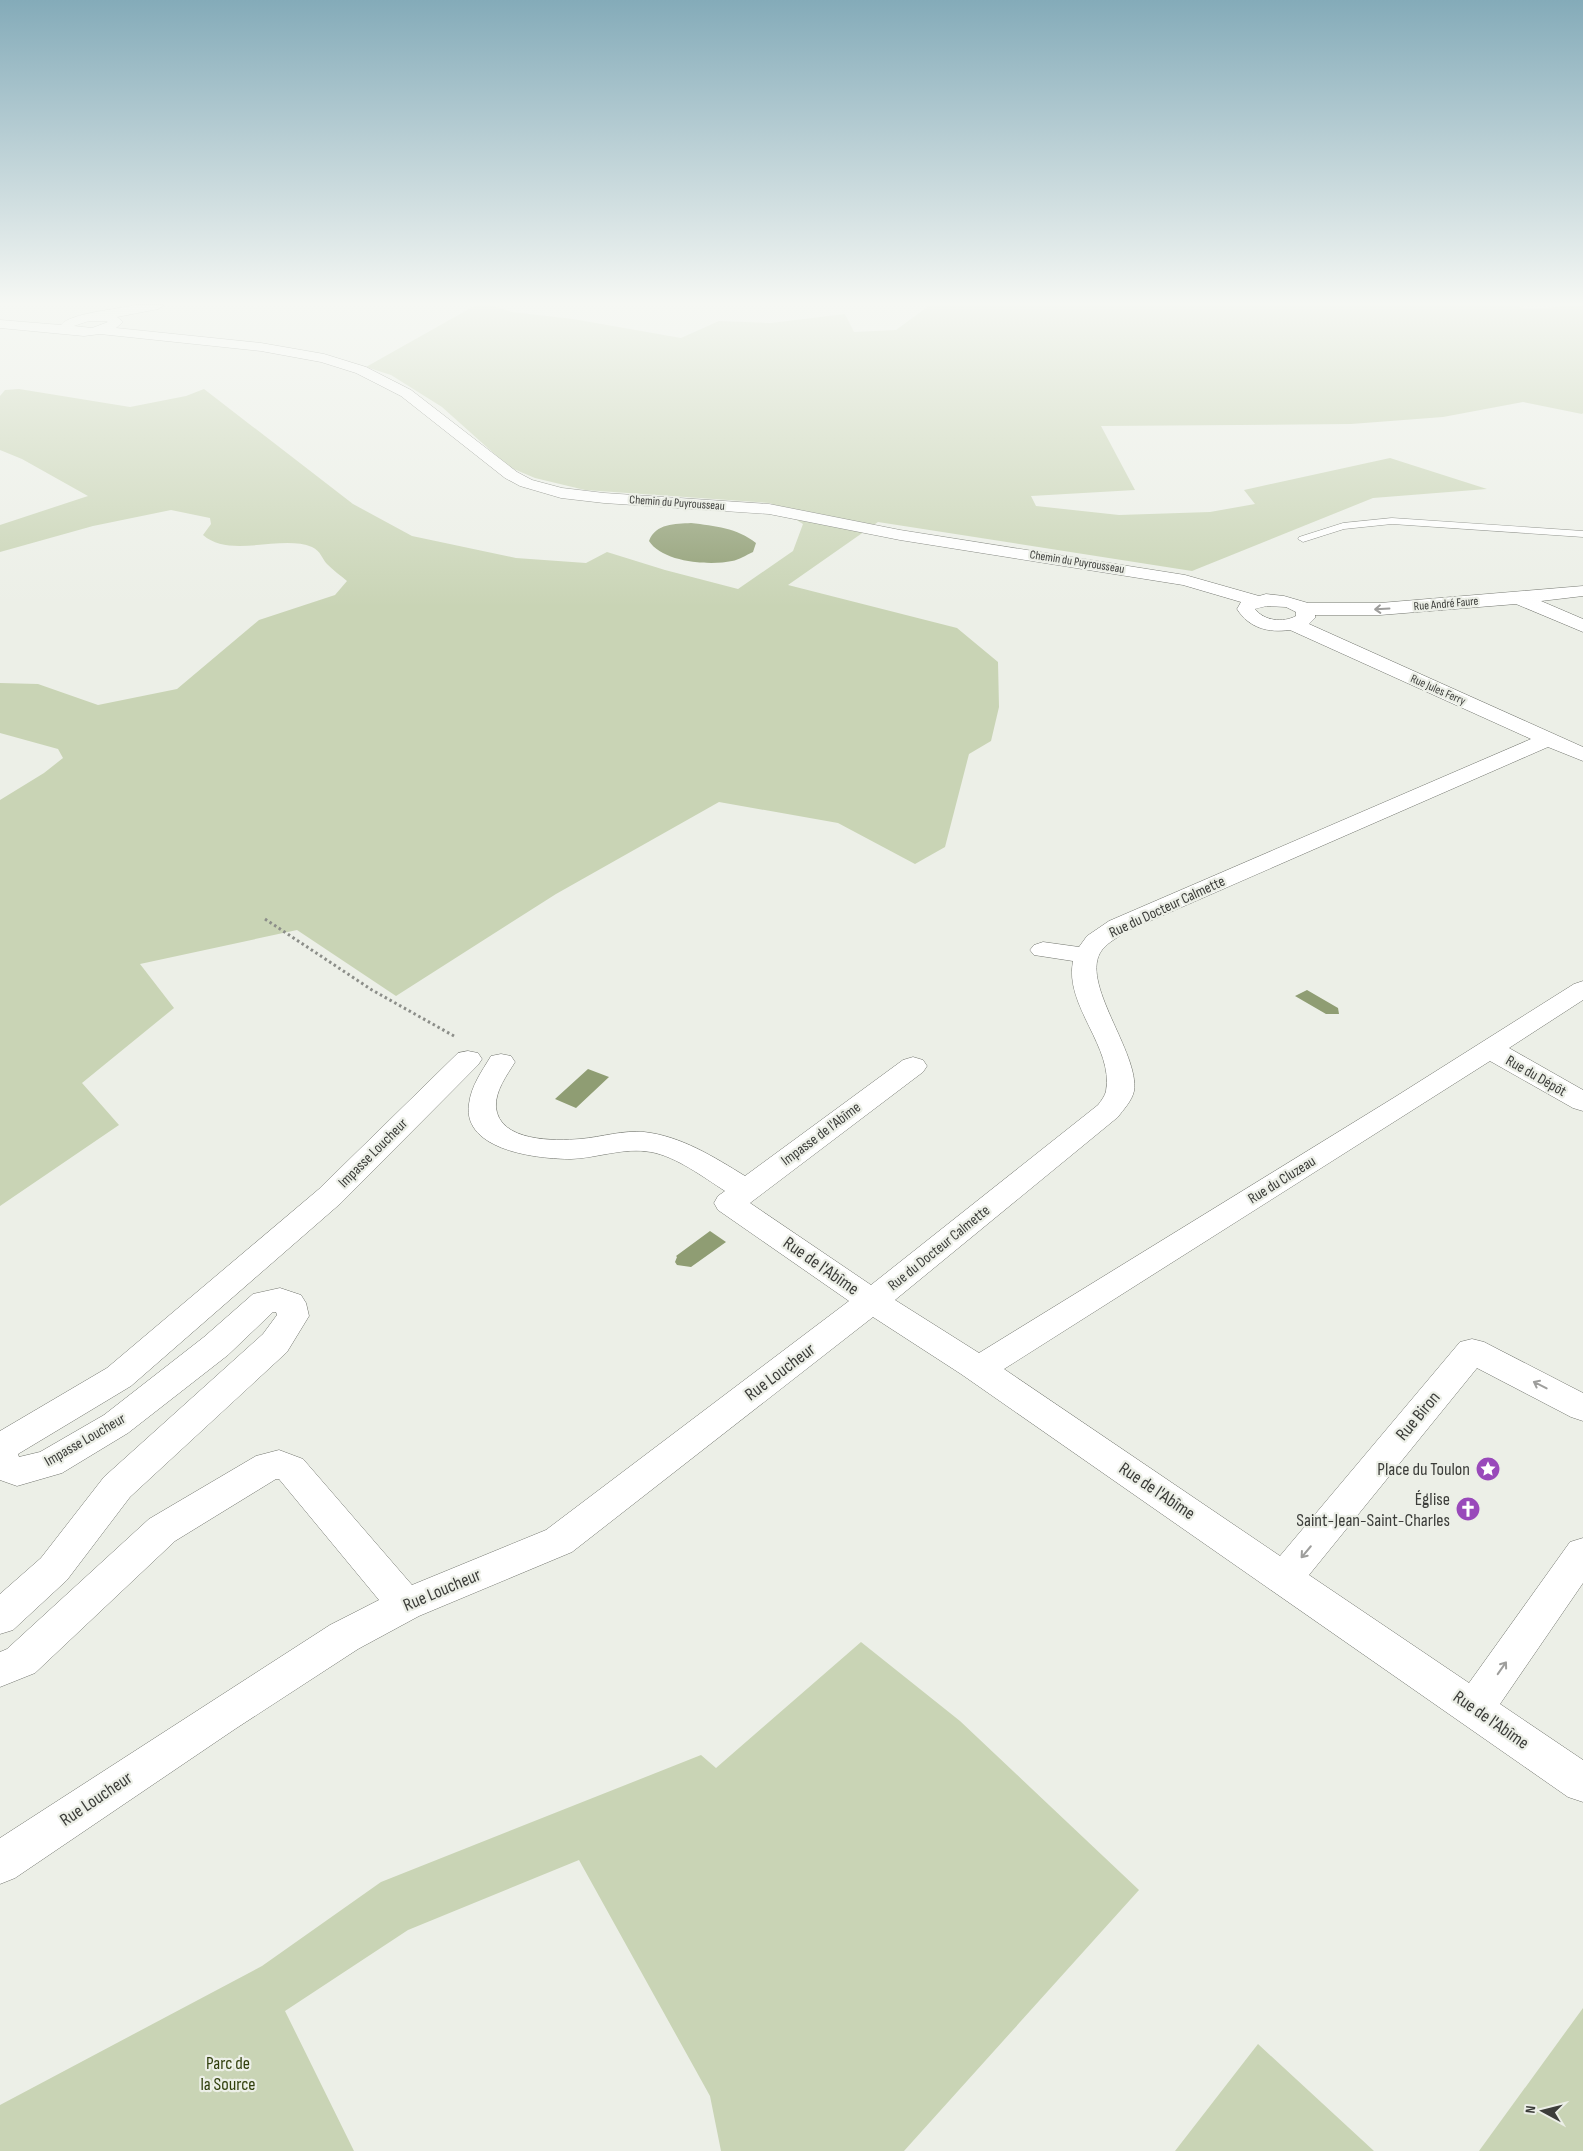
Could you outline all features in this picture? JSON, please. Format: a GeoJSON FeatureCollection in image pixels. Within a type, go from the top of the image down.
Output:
{"type":"FeatureCollection","features":[{"type":"Feature","properties":{"kind":"street","name":"Chemin du Puyrousseau"},"geometry":{"type":"LineString","coordinates":[[422,405],[511,475],[526,483],[561,492],[604,498],[769,510],[900,536],[1052,558],[1184,580],[1256,601],[1286,601],[1299,616]]}},
{"type":"Feature","properties":{"kind":"street"},"geometry":{"type":"LineString","coordinates":[[1518,598],[1583,591]]}},
{"type":"Feature","properties":{"kind":"street","name":"Rue André Faure"},"geometry":{"type":"LineString","coordinates":[[1299,616],[1518,598],[1583,626]]}},
{"type":"Feature","properties":{"kind":"street","name":"Rue Jules Ferry"},"geometry":{"type":"LineString","coordinates":[[1299,616],[1547,740],[1583,756]]}},
{"type":"Feature","properties":{"kind":"street","name":"Rue du Docteur Calmette"},"geometry":{"type":"LineString","coordinates":[[872,1302],[1108,1111],[1120,1092],[1120,1072],[1084,982],[1086,955],[1094,942],[1118,926],[1547,740]]}},
{"type":"Feature","properties":{"kind":"street"},"geometry":{"type":"LineString","coordinates":[[1042,950],[1086,955]]}},
{"type":"Feature","properties":{"kind":"street","name":"Rue du Cluzeau"},"geometry":{"type":"LineString","coordinates":[[979,1369],[1583,989]]}},
{"type":"Feature","properties":{"kind":"street","name":"Rue du Dépôt"},"geometry":{"type":"LineString","coordinates":[[1490,1049],[1583,1102]]}},
{"type":"Feature","properties":{"kind":"street","name":"Impasse Loucheur"},"geometry":{"type":"LineString","coordinates":[[0,1618],[54,1569],[117,1487],[275,1343],[293,1316],[290,1303],[280,1300],[264,1302],[216,1346],[116,1424],[50,1463],[17,1472],[4,1466],[0,1455],[6,1444],[119,1377],[330,1196],[468,1059]]}},
{"type":"Feature","properties":{"kind":"street","name":"Rue de l'Abîme"},"geometry":{"type":"LineString","coordinates":[[501,1062],[492,1074],[480,1109],[485,1125],[503,1138],[532,1147],[573,1149],[628,1140],[656,1144],[697,1160],[737,1197],[872,1302],[979,1369],[1583,1783]]}},
{"type":"Feature","properties":{"kind":"street","name":"Impasse de l'Abîme"},"geometry":{"type":"LineString","coordinates":[[737,1197],[913,1066]]}},
{"type":"Feature","properties":{"kind":"street","name":"Rue Loucheur"},"geometry":{"type":"LineString","coordinates":[[0,1863],[220,1716],[344,1637],[406,1605],[559,1541],[872,1302]]}},
{"type":"Feature","properties":{"kind":"street","name":"Rue Biron"},"geometry":{"type":"LineString","coordinates":[[1284,1578],[1472,1351],[1583,1408]]}},
{"type":"Feature","properties":{"kind":"street"},"geometry":{"type":"LineString","coordinates":[[0,1670],[21,1661],[162,1530],[268,1466],[279,1464],[291,1469],[406,1605]]}},
{"type":"Feature","properties":{"kind":"street"},"geometry":{"type":"LineString","coordinates":[[1474,1708],[1583,1553]]}},
{"type":"Feature","properties":{"kind":"lane"},"geometry":{"type":"LineString","coordinates":[[1302,539],[1343,526],[1392,521],[1583,534]]}},
{"type":"Feature","properties":{"kind":"path"},"geometry":{"type":"LineString","coordinates":[[265,919],[372,990],[501,1062]]}},
{"type":"Feature","properties":{"kind":"green space"},"geometry":{"type":"Polygon","coordinates":[[[0,405],[130,407],[225,405],[353,504],[412,536],[516,558],[586,563],[607,552],[665,570],[738,589],[793,551],[803,524],[770,503],[585,490],[535,478],[509,467],[439,405],[1505,405],[1443,417],[1351,424],[1101,426],[1135,490],[1031,496],[1036,506],[1119,515],[1210,512],[1255,504],[1244,490],[1390,458],[1487,489],[1373,498],[1192,571],[878,522],[788,585],[957,628],[998,662],[999,707],[991,741],[969,754],[945,847],[915,864],[838,823],[719,802],[556,894],[396,996],[297,930],[140,964],[174,1008],[82,1083],[119,1125],[0,1206],[0,800],[44,773],[63,758],[58,749],[0,733],[0,683],[38,684],[98,705],[177,689],[259,620],[335,595],[347,581],[327,564],[312,547],[286,543],[241,546],[214,542],[203,535],[211,524],[210,518],[171,510],[93,526],[0,552],[0,525],[88,496],[22,459],[0,450],[0,405]]]}},
{"type":"Feature","properties":{"kind":"green space"},"geometry":{"type":"Polygon","coordinates":[[[1540,405],[1583,405],[1582,414],[1540,405]]]}},
{"type":"Feature","properties":{"kind":"green space","name":"Parc de la Source"},"geometry":{"type":"Polygon","coordinates":[[[861,1642],[960,1721],[1139,1890],[904,2151],[721,2151],[710,2096],[579,1860],[408,1930],[285,2011],[354,2151],[0,2151],[0,2105],[262,1966],[381,1882],[701,1755],[716,1768],[861,1642]]]}},
{"type":"Feature","properties":{"kind":"green space"},"geometry":{"type":"Polygon","coordinates":[[[1583,2008],[1583,2151],[1479,2151],[1583,2008]]]}},
{"type":"Feature","properties":{"kind":"green space"},"geometry":{"type":"Polygon","coordinates":[[[1258,2044],[1374,2151],[1175,2151],[1258,2044]]]}},
{"type":"Feature","properties":{"kind":"shaded area"},"geometry":{"type":"Polygon","coordinates":[[[691,523],[717,527],[741,534],[756,543],[753,552],[732,561],[711,563],[687,561],[664,554],[649,541],[652,535],[661,528],[673,524],[691,523]]]}},
{"type":"Feature","properties":{"kind":"shaded area"},"geometry":{"type":"Polygon","coordinates":[[[1307,990],[1338,1008],[1339,1014],[1326,1014],[1295,996],[1307,990]]]}},
{"type":"Feature","properties":{"kind":"shaded area"},"geometry":{"type":"Polygon","coordinates":[[[588,1069],[609,1077],[576,1108],[555,1099],[588,1069]]]}},
{"type":"Feature","properties":{"kind":"shaded area"},"geometry":{"type":"Polygon","coordinates":[[[710,1231],[726,1242],[691,1267],[677,1265],[675,1262],[676,1256],[710,1231]]]}},
{"type":"Feature","properties":{"kind":"place","name":"Place du Toulon"},"geometry":{"type":"Point","coordinates":[1488,1469]}},
{"type":"Feature","properties":{"kind":"place","name":"Église Saint-Jean-Saint-Charles"},"geometry":{"type":"Point","coordinates":[1468,1509]}}]}
